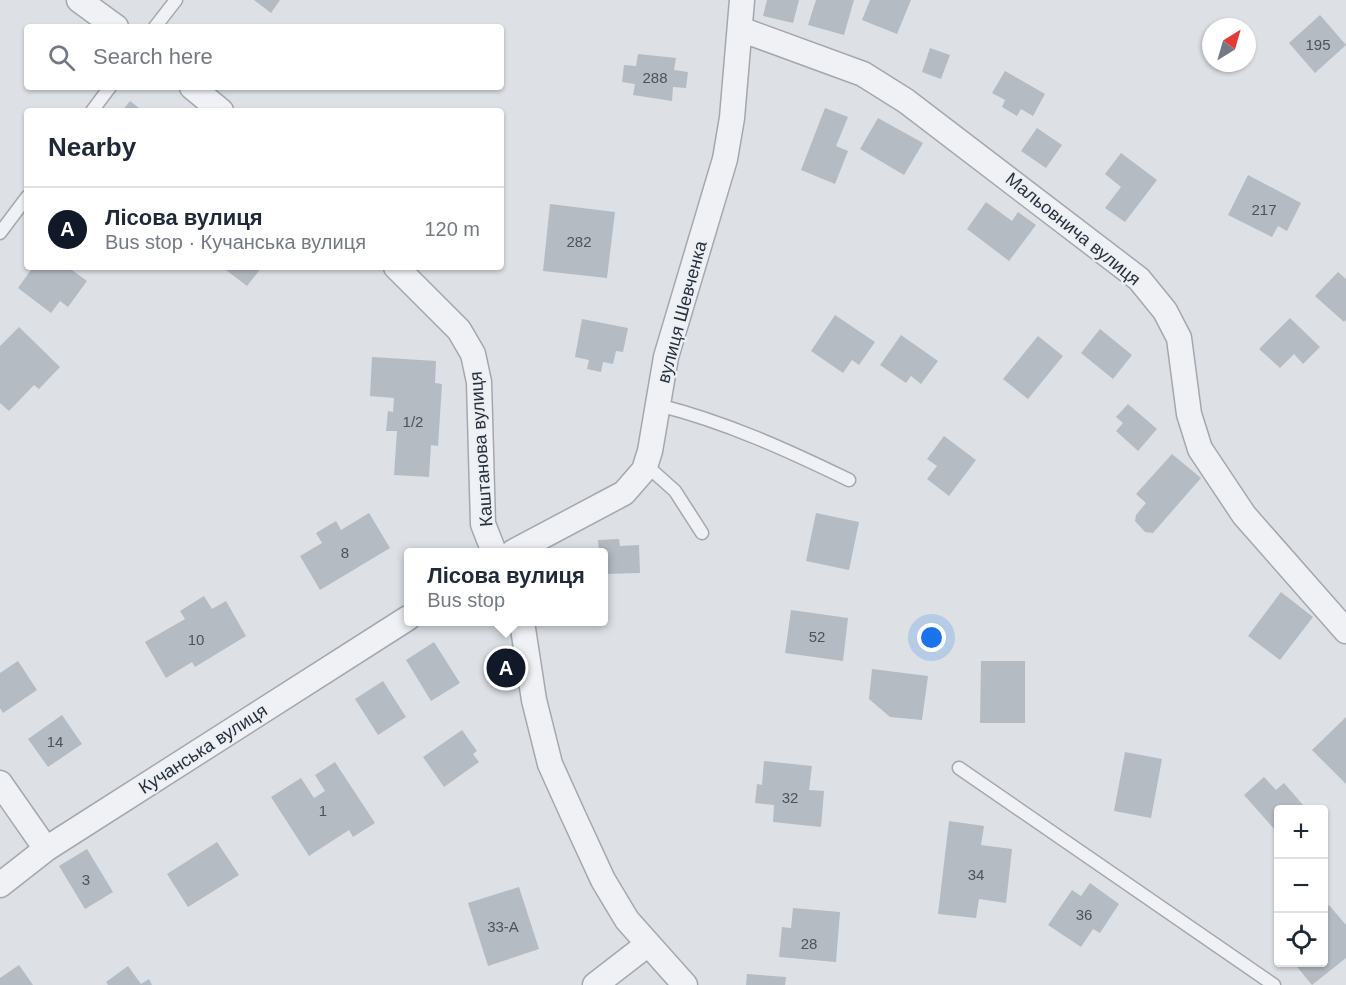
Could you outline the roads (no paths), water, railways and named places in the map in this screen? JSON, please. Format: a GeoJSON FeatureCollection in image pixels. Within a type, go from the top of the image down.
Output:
{"type":"FeatureCollection","features":[{"type":"Feature","properties":{"kind":"street"},"geometry":{"type":"LineString","coordinates":[[79,0],[112,24]]}},
{"type":"Feature","properties":{"kind":"street","name":"вулиця Шевченка"},"geometry":{"type":"LineString","coordinates":[[521,548],[624,493],[637,481],[646,465],[666,357],[725,159],[732,118],[742,0]]}},
{"type":"Feature","properties":{"kind":"street","name":"Мальовнича вулиця"},"geometry":{"type":"LineString","coordinates":[[740,29],[863,74],[1004,174],[1139,279],[1165,311],[1179,338],[1189,414],[1200,448],[1244,515],[1346,631]]}},
{"type":"Feature","properties":{"kind":"street"},"geometry":{"type":"LineString","coordinates":[[196,90],[217,108]]}},
{"type":"Feature","properties":{"kind":"street","name":"Каштанова вулиця"},"geometry":{"type":"LineString","coordinates":[[399,270],[435,303],[459,330],[473,354],[479,382],[483,524],[492,548]]}},
{"type":"Feature","properties":{"kind":"street","name":"Кучанська вулиця"},"geometry":{"type":"LineString","coordinates":[[0,885],[46,849],[404,621]]}},
{"type":"Feature","properties":{"kind":"street"},"geometry":{"type":"LineString","coordinates":[[523,626],[534,700],[550,764],[603,880],[627,920],[685,985]]}},
{"type":"Feature","properties":{"kind":"street"},"geometry":{"type":"LineString","coordinates":[[0,783],[46,849]]}},
{"type":"Feature","properties":{"kind":"street"},"geometry":{"type":"LineString","coordinates":[[595,985],[648,944]]}},
{"type":"Feature","properties":{"kind":"lane"},"geometry":{"type":"LineString","coordinates":[[157,24],[176,0]]}},
{"type":"Feature","properties":{"kind":"lane"},"geometry":{"type":"LineString","coordinates":[[94,108],[108,90]]}},
{"type":"Feature","properties":{"kind":"lane"},"geometry":{"type":"LineString","coordinates":[[0,233],[24,201]]}},
{"type":"Feature","properties":{"kind":"lane"},"geometry":{"type":"LineString","coordinates":[[658,405],[706,417],[771,442],[849,480]]}},
{"type":"Feature","properties":{"kind":"lane"},"geometry":{"type":"LineString","coordinates":[[646,465],[675,490],[702,533]]}},
{"type":"Feature","properties":{"kind":"lane"},"geometry":{"type":"LineString","coordinates":[[958,768],[1274,985]]}},
{"type":"Feature","properties":{"kind":"place","name":"Лісова вулиця"},"geometry":{"type":"Point","coordinates":[506,668]}}]}
